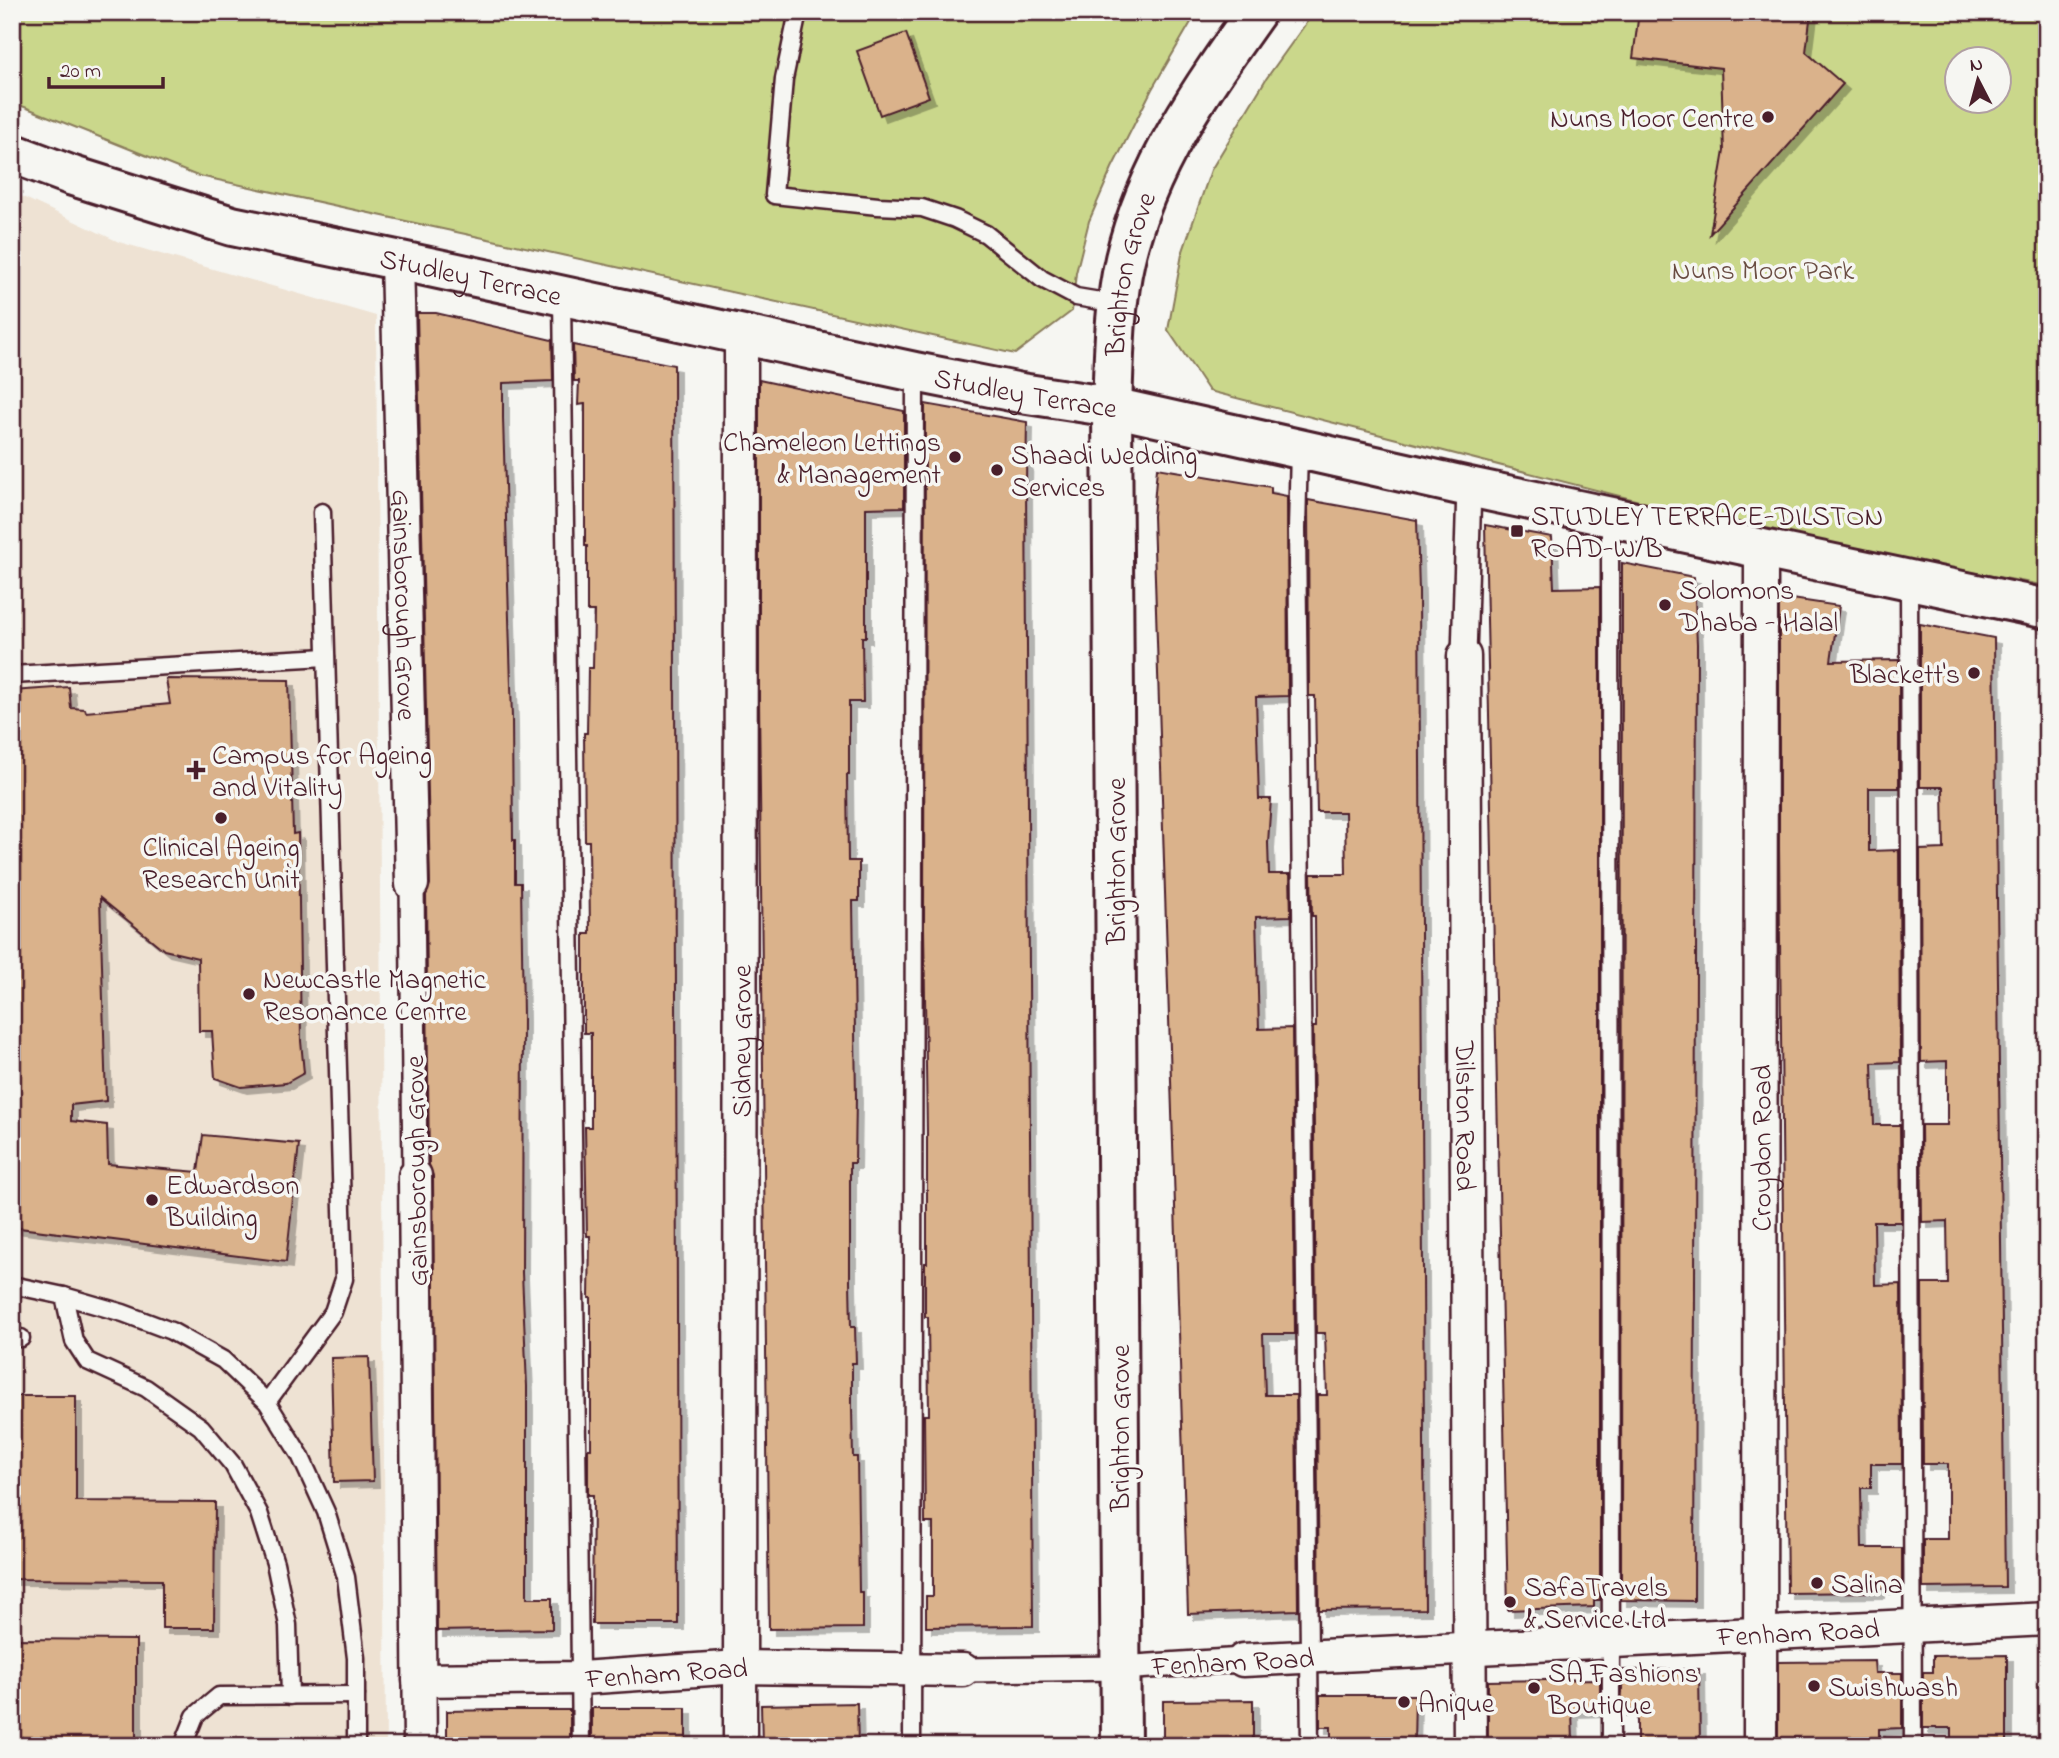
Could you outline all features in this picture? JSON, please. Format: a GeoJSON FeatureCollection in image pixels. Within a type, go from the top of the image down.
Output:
{"type":"FeatureCollection","features":[{"type":"Feature","properties":{"kind":"street","name":"Brighton Grove"},"geometry":{"type":"LineString","coordinates":[[1121,1746],[1112,407],[1118,304],[1124,260],[1139,210],[1160,163],[1190,108],[1256,12]]}},
{"type":"Feature","properties":{"kind":"street","name":"Studley Terrace"},"geometry":{"type":"LineString","coordinates":[[12,153],[73,176],[232,226],[915,372],[1021,393],[1112,407],[1760,550],[2047,609]]}},
{"type":"Feature","properties":{"kind":"street","name":"Gainsborough Grove"},"geometry":{"type":"LineString","coordinates":[[397,260],[412,884],[420,1746]]}},
{"type":"Feature","properties":{"kind":"street","name":"Sidney Grove"},"geometry":{"type":"LineString","coordinates":[[740,1746],[741,334]]}},
{"type":"Feature","properties":{"kind":"street","name":"Dilston Road"},"geometry":{"type":"LineString","coordinates":[[1469,487],[1464,656],[1470,1746]]}},
{"type":"Feature","properties":{"kind":"street","name":"Croydon Road"},"geometry":{"type":"LineString","coordinates":[[1760,550],[1760,1746]]}},
{"type":"Feature","properties":{"kind":"street","name":"Fenham Road"},"geometry":{"type":"LineString","coordinates":[[419,1681],[581,1678],[739,1667],[963,1670],[1120,1668],[2047,1619]]}},
{"type":"Feature","properties":{"kind":"lane"},"geometry":{"type":"LineString","coordinates":[[798,12],[783,79],[774,195],[922,208],[955,219],[986,234],[1042,279],[1076,297],[1118,304]]}},
{"type":"Feature","properties":{"kind":"lane"},"geometry":{"type":"LineString","coordinates":[[562,297],[581,1746]]}},
{"type":"Feature","properties":{"kind":"lane"},"geometry":{"type":"LineString","coordinates":[[912,1746],[915,372]]}},
{"type":"Feature","properties":{"kind":"lane"},"geometry":{"type":"LineString","coordinates":[[1299,449],[1297,529],[1310,1746]]}},
{"type":"Feature","properties":{"kind":"lane"},"geometry":{"type":"LineString","coordinates":[[267,1402],[333,1312],[344,1279],[322,512]]}},
{"type":"Feature","properties":{"kind":"lane"},"geometry":{"type":"LineString","coordinates":[[1610,517],[1611,1746]]}},
{"type":"Feature","properties":{"kind":"lane"},"geometry":{"type":"LineString","coordinates":[[1909,581],[1913,1746]]}},
{"type":"Feature","properties":{"kind":"lane"},"geometry":{"type":"LineString","coordinates":[[12,675],[326,657]]}},
{"type":"Feature","properties":{"kind":"lane"},"geometry":{"type":"LineString","coordinates":[[12,1285],[123,1313],[171,1331],[223,1360],[267,1402],[300,1455],[327,1512],[346,1577],[356,1658],[356,1746]]}},
{"type":"Feature","properties":{"kind":"lane"},"geometry":{"type":"LineString","coordinates":[[64,1296],[74,1341],[87,1361],[146,1388],[201,1427],[233,1465],[258,1513],[275,1563],[288,1625],[290,1696]]}},
{"type":"Feature","properties":{"kind":"lane"},"geometry":{"type":"LineString","coordinates":[[183,1746],[195,1716],[219,1696],[356,1695]]}},
{"type":"Feature","properties":{"kind":"shaded area","name":"Campus for Ageing and Vitality"},"geometry":{"type":"Polygon","coordinates":[[[12,192],[119,242],[376,316],[386,1746],[12,1746],[12,192]]]}},
{"type":"Feature","properties":{"kind":"green space"},"geometry":{"type":"Polygon","coordinates":[[[12,12],[1197,12],[1152,89],[1089,221],[1076,273],[1072,311],[1015,354],[195,175],[12,102],[12,12]]]}},
{"type":"Feature","properties":{"kind":"green space","name":"Nuns Moor Park"},"geometry":{"type":"Polygon","coordinates":[[[1314,12],[2047,12],[2047,586],[1776,536],[1209,391],[1168,330],[1182,254],[1211,170],[1266,79],[1314,12]]]}},
{"type":"Feature","properties":{"kind":"building","name":"Nuns Moor Centre"},"geometry":{"type":"Polygon","coordinates":[[[1639,12],[1811,12],[1806,52],[1843,84],[1710,234],[1724,151],[1721,68],[1633,58],[1639,12]]]}},
{"type":"Feature","properties":{"kind":"building"},"geometry":{"type":"Polygon","coordinates":[[[906,33],[929,97],[880,115],[857,51],[906,33]]]}},
{"type":"Feature","properties":{"kind":"building"},"geometry":{"type":"Polygon","coordinates":[[[417,313],[436,313],[552,340],[553,381],[503,383],[503,418],[513,840],[515,883],[521,883],[522,1273],[527,1386],[527,1598],[552,1598],[552,1629],[437,1631],[433,1176],[429,1165],[426,895],[430,884],[417,313]]]}},
{"type":"Feature","properties":{"kind":"building"},"geometry":{"type":"Polygon","coordinates":[[[573,345],[674,365],[678,1624],[592,1624],[593,1495],[588,1495],[588,1449],[591,1449],[591,1298],[585,1127],[591,1127],[591,1033],[584,1033],[584,934],[590,934],[589,841],[585,841],[584,733],[587,733],[588,668],[593,668],[594,611],[587,611],[585,404],[578,405],[579,381],[574,381],[573,345]]]}},
{"type":"Feature","properties":{"kind":"building"},"geometry":{"type":"Polygon","coordinates":[[[759,380],[904,411],[904,507],[866,508],[863,702],[849,702],[848,861],[859,861],[859,901],[853,901],[856,1097],[855,1163],[850,1163],[850,1282],[851,1327],[855,1327],[856,1363],[852,1363],[853,1457],[857,1457],[859,1592],[863,1592],[863,1628],[769,1629],[759,699],[759,380]]]}},
{"type":"Feature","properties":{"kind":"building"},"geometry":{"type":"Polygon","coordinates":[[[925,404],[1027,422],[1033,1626],[926,1627],[926,1596],[933,1596],[933,1523],[925,1523],[924,1415],[929,1415],[928,1317],[925,1317],[925,404]]]}},
{"type":"Feature","properties":{"kind":"building"},"geometry":{"type":"Polygon","coordinates":[[[1157,468],[1271,487],[1271,493],[1287,496],[1288,696],[1256,697],[1259,799],[1271,799],[1269,874],[1290,874],[1291,916],[1256,917],[1259,1029],[1292,1028],[1295,1334],[1263,1334],[1265,1395],[1296,1395],[1298,1610],[1188,1614],[1153,516],[1157,468]]]}},
{"type":"Feature","properties":{"kind":"building"},"geometry":{"type":"Polygon","coordinates":[[[1308,500],[1417,520],[1425,1609],[1319,1610],[1317,1395],[1327,1395],[1325,1333],[1316,1333],[1313,1027],[1316,1027],[1315,916],[1312,916],[1311,874],[1346,874],[1345,812],[1317,812],[1315,696],[1309,696],[1308,500]]]}},
{"type":"Feature","properties":{"kind":"building"},"geometry":{"type":"Polygon","coordinates":[[[1485,525],[1552,537],[1554,588],[1600,587],[1600,1600],[1594,1600],[1594,1607],[1508,1610],[1485,525]]]}},
{"type":"Feature","properties":{"kind":"building"},"geometry":{"type":"Polygon","coordinates":[[[1622,563],[1694,577],[1697,644],[1694,1601],[1621,1600],[1622,563]]]}},
{"type":"Feature","properties":{"kind":"building"},"geometry":{"type":"Polygon","coordinates":[[[1779,597],[1839,606],[1831,661],[1899,660],[1899,788],[1869,788],[1869,851],[1899,850],[1900,1062],[1872,1063],[1874,1125],[1900,1125],[1901,1222],[1874,1222],[1875,1285],[1901,1284],[1902,1464],[1871,1464],[1871,1488],[1861,1488],[1862,1548],[1902,1548],[1902,1588],[1879,1588],[1879,1592],[1787,1593],[1779,597]]]}},
{"type":"Feature","properties":{"kind":"building"},"geometry":{"type":"Polygon","coordinates":[[[1920,624],[1994,638],[2005,1587],[1923,1588],[1923,1539],[1948,1539],[1948,1464],[1923,1464],[1922,1284],[1948,1284],[1947,1221],[1922,1222],[1921,1125],[1947,1125],[1947,1061],[1921,1062],[1920,850],[1944,849],[1943,787],[1920,787],[1920,624]]]}},
{"type":"Feature","properties":{"kind":"building","name":"Campus for Ageing and Vitality"},"geometry":{"type":"Polygon","coordinates":[[[166,679],[289,680],[293,834],[298,833],[301,1041],[304,1073],[286,1083],[241,1087],[215,1078],[212,1031],[199,1031],[198,958],[164,950],[100,898],[106,1101],[71,1105],[71,1121],[107,1125],[108,1164],[198,1172],[203,1135],[299,1144],[286,1262],[12,1227],[12,691],[69,687],[71,708],[85,709],[86,712],[170,704],[166,679]]]}},
{"type":"Feature","properties":{"kind":"building"},"geometry":{"type":"Polygon","coordinates":[[[369,1357],[373,1481],[334,1482],[331,1358],[369,1357]]]}},
{"type":"Feature","properties":{"kind":"building"},"geometry":{"type":"Polygon","coordinates":[[[12,1396],[76,1396],[76,1501],[215,1502],[214,1628],[162,1628],[162,1580],[12,1579],[12,1396]]]}},
{"type":"Feature","properties":{"kind":"building"},"geometry":{"type":"Polygon","coordinates":[[[12,1639],[136,1640],[136,1746],[12,1746],[12,1639]]]}},
{"type":"Feature","properties":{"kind":"building"},"geometry":{"type":"Polygon","coordinates":[[[2007,1655],[2007,1746],[1951,1746],[1951,1728],[1923,1728],[1923,1672],[1933,1672],[1933,1656],[2007,1655]]]}},
{"type":"Feature","properties":{"kind":"building"},"geometry":{"type":"Polygon","coordinates":[[[1874,1661],[1875,1673],[1902,1673],[1902,1728],[1879,1729],[1879,1746],[1778,1746],[1778,1662],[1874,1661]]]}},
{"type":"Feature","properties":{"kind":"building"},"geometry":{"type":"Polygon","coordinates":[[[1699,1669],[1700,1746],[1637,1746],[1637,1710],[1621,1710],[1623,1670],[1699,1669]]]}},
{"type":"Feature","properties":{"kind":"building"},"geometry":{"type":"Polygon","coordinates":[[[1600,1679],[1600,1710],[1572,1711],[1573,1741],[1544,1741],[1544,1746],[1488,1746],[1488,1681],[1600,1679]]]}},
{"type":"Feature","properties":{"kind":"building"},"geometry":{"type":"Polygon","coordinates":[[[1320,1695],[1415,1695],[1414,1746],[1331,1744],[1331,1727],[1320,1727],[1320,1695]]]}},
{"type":"Feature","properties":{"kind":"building"},"geometry":{"type":"Polygon","coordinates":[[[1253,1700],[1253,1746],[1163,1746],[1163,1701],[1253,1700]]]}},
{"type":"Feature","properties":{"kind":"building"},"geometry":{"type":"Polygon","coordinates":[[[857,1703],[858,1746],[762,1746],[761,1705],[857,1703]]]}},
{"type":"Feature","properties":{"kind":"building"},"geometry":{"type":"Polygon","coordinates":[[[592,1708],[686,1708],[686,1746],[592,1746],[592,1708]]]}},
{"type":"Feature","properties":{"kind":"building"},"geometry":{"type":"Polygon","coordinates":[[[570,1710],[570,1746],[447,1746],[447,1711],[570,1710]]]}},
{"type":"Feature","properties":{"kind":"place","name":"Nuns Moor Centre"},"geometry":{"type":"Point","coordinates":[1768,117]}},
{"type":"Feature","properties":{"kind":"place","name":"Chameleon Lettings & Management"},"geometry":{"type":"Point","coordinates":[955,457]}},
{"type":"Feature","properties":{"kind":"place","name":"Shaadi Wedding Services"},"geometry":{"type":"Point","coordinates":[997,470]}},
{"type":"Feature","properties":{"kind":"place","name":"STUDLEY TERRACE-DILSTON ROAD-W/B"},"geometry":{"type":"Point","coordinates":[1517,531]}},
{"type":"Feature","properties":{"kind":"place","name":"Solomons Dhaba - Halal"},"geometry":{"type":"Point","coordinates":[1665,605]}},
{"type":"Feature","properties":{"kind":"place","name":"Blackett's"},"geometry":{"type":"Point","coordinates":[1974,673]}},
{"type":"Feature","properties":{"kind":"place","name":"Campus for Ageing and Vitality"},"geometry":{"type":"Point","coordinates":[196,770]}},
{"type":"Feature","properties":{"kind":"place","name":"Clinical Ageing Research Unit"},"geometry":{"type":"Point","coordinates":[221,818]}},
{"type":"Feature","properties":{"kind":"place","name":"Newcastle Magnetic Resonance Centre"},"geometry":{"type":"Point","coordinates":[249,994]}},
{"type":"Feature","properties":{"kind":"place","name":"Edwardson Building"},"geometry":{"type":"Point","coordinates":[152,1200]}},
{"type":"Feature","properties":{"kind":"place","name":"Salina"},"geometry":{"type":"Point","coordinates":[1817,1583]}},
{"type":"Feature","properties":{"kind":"place","name":"SafaTravels & Service Ltd"},"geometry":{"type":"Point","coordinates":[1510,1602]}},
{"type":"Feature","properties":{"kind":"place","name":"Swishwash"},"geometry":{"type":"Point","coordinates":[1814,1686]}},
{"type":"Feature","properties":{"kind":"place","name":"SA Fashions Boutique"},"geometry":{"type":"Point","coordinates":[1534,1688]}},
{"type":"Feature","properties":{"kind":"place","name":"Anique"},"geometry":{"type":"Point","coordinates":[1404,1702]}}]}
